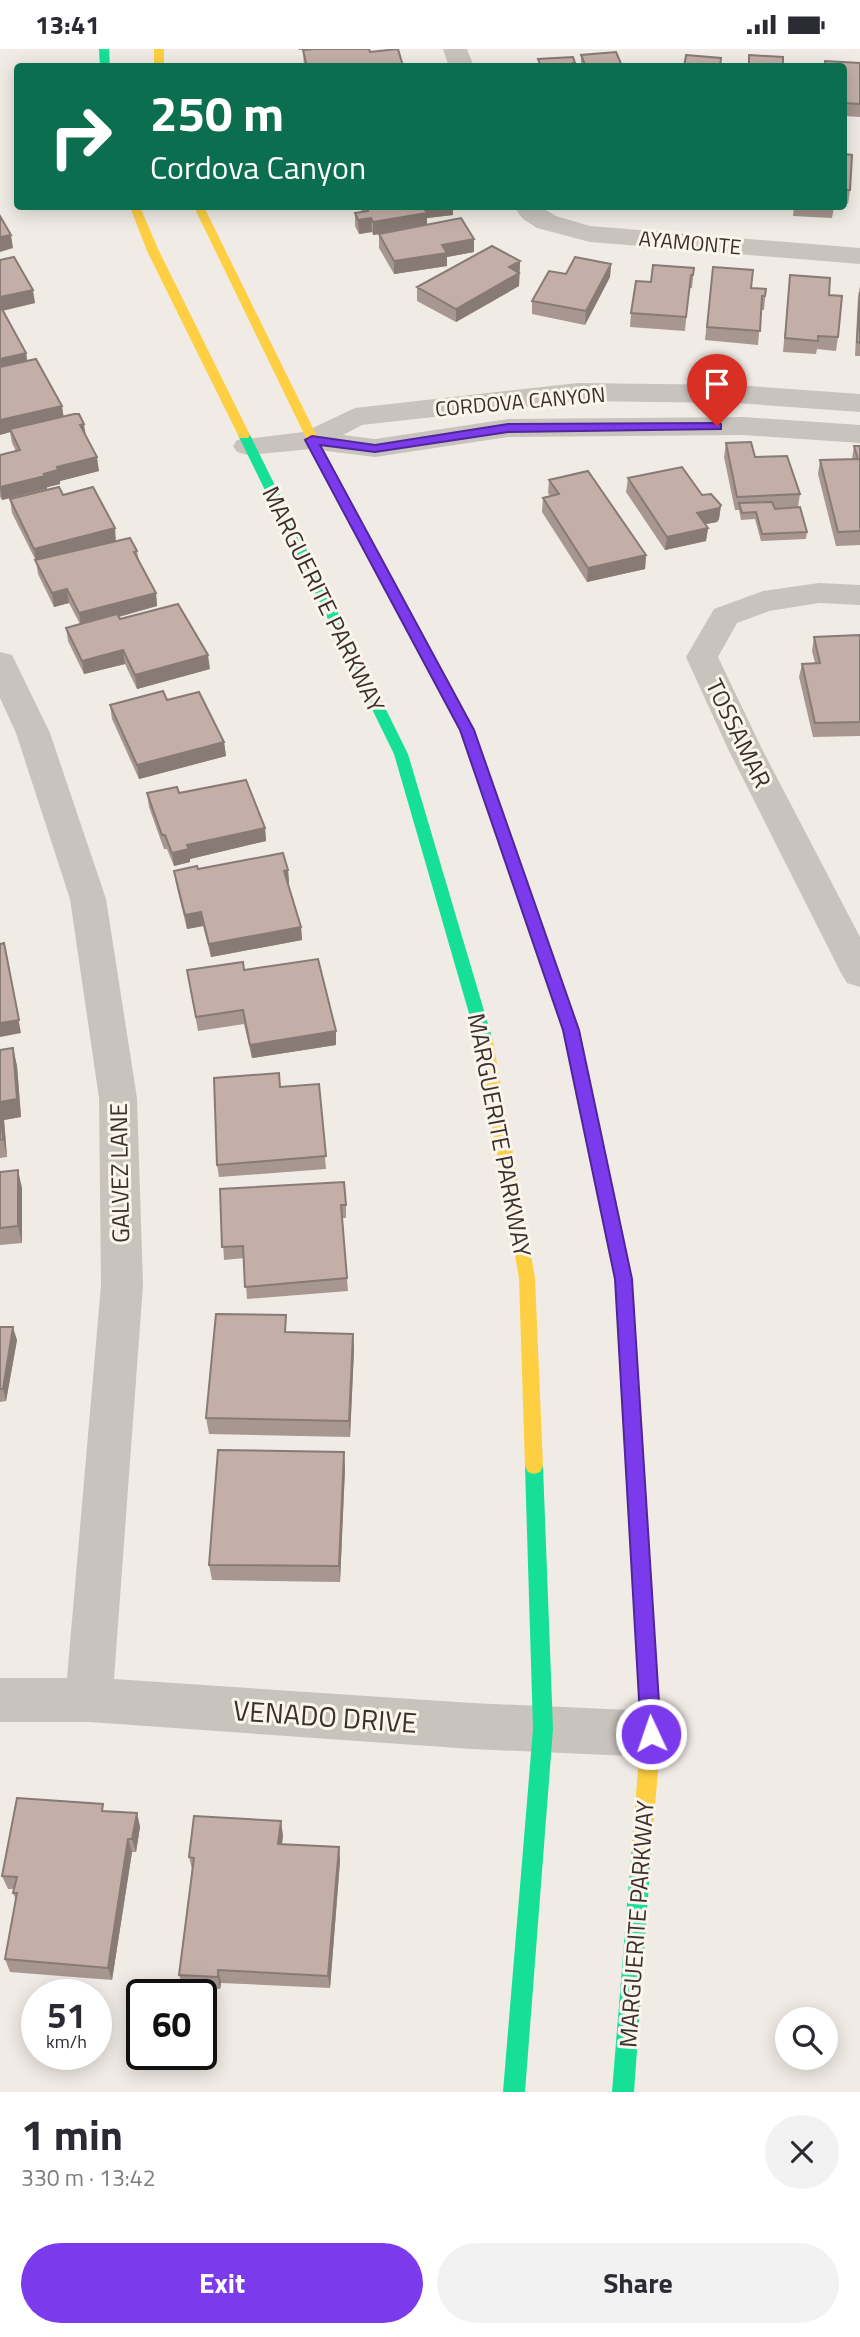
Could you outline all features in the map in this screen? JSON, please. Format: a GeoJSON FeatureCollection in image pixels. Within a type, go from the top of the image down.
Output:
{"type":"FeatureCollection","features":[{"type":"Feature","properties":{"kind":"main road","name":"MARGUERITE PARKWAY"},"geometry":{"type":"LineString","coordinates":[[136,210],[153,251],[401,754],[487,1047],[527,1278],[543,1729],[514,2092]]}},
{"type":"Feature","properties":{"kind":"main road","name":"MARGUERITE PARKWAY"},"geometry":{"type":"LineString","coordinates":[[200,210],[312,440],[467,730],[571,1030],[623,1279],[651,1734],[623,2092]]}},
{"type":"Feature","properties":{"kind":"street","name":"AYAMONTE"},"geometry":{"type":"LineString","coordinates":[[529,210],[551,223],[590,234],[860,256]]}},
{"type":"Feature","properties":{"kind":"street","name":"CORDOVA CANYON"},"geometry":{"type":"LineString","coordinates":[[312,440],[355,417],[578,392],[736,394],[860,403]]}},
{"type":"Feature","properties":{"kind":"street","name":"CORDOVA CANYON"},"geometry":{"type":"LineString","coordinates":[[248,446],[312,440],[375,449],[522,428],[743,426],[860,433]]}},
{"type":"Feature","properties":{"kind":"street","name":"TOSSAMAR"},"geometry":{"type":"LineString","coordinates":[[860,595],[819,593],[763,601],[725,616],[702,657],[745,749],[860,973]]}},
{"type":"Feature","properties":{"kind":"street","name":"GALVEZ LANE"},"geometry":{"type":"LineString","coordinates":[[0,663],[33,733],[88,899],[118,1098],[122,1285],[89,1700]]}},
{"type":"Feature","properties":{"kind":"street","name":"VENADO DRIVE"},"geometry":{"type":"LineString","coordinates":[[0,1700],[89,1700],[651,1734]]}},
{"type":"Feature","properties":{"kind":"building"},"geometry":{"type":"Polygon","coordinates":[[[369,49],[370,52],[398,49],[402,63],[306,63],[303,50],[369,49]]]}},
{"type":"Feature","properties":{"kind":"building"},"geometry":{"type":"Polygon","coordinates":[[[616,52],[621,63],[584,63],[581,55],[616,52]]]}},
{"type":"Feature","properties":{"kind":"building"},"geometry":{"type":"Polygon","coordinates":[[[686,55],[721,58],[720,63],[685,63],[686,55]]]}},
{"type":"Feature","properties":{"kind":"building"},"geometry":{"type":"Polygon","coordinates":[[[749,55],[783,57],[783,63],[749,63],[749,55]]]}},
{"type":"Feature","properties":{"kind":"building"},"geometry":{"type":"Polygon","coordinates":[[[573,57],[575,63],[540,63],[538,59],[573,57]]]}},
{"type":"Feature","properties":{"kind":"building"},"geometry":{"type":"Polygon","coordinates":[[[825,61],[860,63],[860,104],[847,103],[847,63],[825,61]]]}},
{"type":"Feature","properties":{"kind":"building"},"geometry":{"type":"Polygon","coordinates":[[[847,154],[852,155],[850,190],[847,190],[847,154]]]}},
{"type":"Feature","properties":{"kind":"building"},"geometry":{"type":"Polygon","coordinates":[[[425,210],[427,213],[373,222],[371,218],[358,220],[355,213],[425,210]]]}},
{"type":"Feature","properties":{"kind":"building"},"geometry":{"type":"Polygon","coordinates":[[[0,216],[11,235],[0,237],[0,216]]]}},
{"type":"Feature","properties":{"kind":"building"},"geometry":{"type":"Polygon","coordinates":[[[461,218],[474,239],[442,245],[447,253],[394,261],[379,234],[461,218]]]}},
{"type":"Feature","properties":{"kind":"building"},"geometry":{"type":"Polygon","coordinates":[[[492,246],[520,261],[509,267],[519,273],[456,309],[417,287],[492,246]]]}},
{"type":"Feature","properties":{"kind":"building"},"geometry":{"type":"Polygon","coordinates":[[[14,257],[33,290],[0,297],[0,260],[14,257]]]}},
{"type":"Feature","properties":{"kind":"building"},"geometry":{"type":"Polygon","coordinates":[[[575,257],[611,264],[586,311],[532,301],[549,271],[566,274],[575,257]]]}},
{"type":"Feature","properties":{"kind":"building"},"geometry":{"type":"Polygon","coordinates":[[[653,265],[694,268],[686,317],[631,313],[636,281],[651,282],[653,265]]]}},
{"type":"Feature","properties":{"kind":"building"},"geometry":{"type":"Polygon","coordinates":[[[713,267],[753,270],[751,288],[766,289],[765,296],[762,296],[760,331],[707,327],[713,267]]]}},
{"type":"Feature","properties":{"kind":"building"},"geometry":{"type":"Polygon","coordinates":[[[790,275],[830,278],[829,295],[842,296],[838,337],[818,336],[818,341],[785,338],[790,275]]]}},
{"type":"Feature","properties":{"kind":"building"},"geometry":{"type":"Polygon","coordinates":[[[860,292],[860,343],[857,342],[860,292]]]}},
{"type":"Feature","properties":{"kind":"building"},"geometry":{"type":"Polygon","coordinates":[[[2,309],[26,353],[0,359],[2,309]]]}},
{"type":"Feature","properties":{"kind":"building"},"geometry":{"type":"Polygon","coordinates":[[[36,359],[62,406],[0,420],[0,367],[36,359]]]}},
{"type":"Feature","properties":{"kind":"building"},"geometry":{"type":"Polygon","coordinates":[[[79,414],[84,424],[80,425],[97,457],[57,467],[58,470],[44,474],[45,476],[0,487],[0,455],[20,450],[10,429],[79,414]]]}},
{"type":"Feature","properties":{"kind":"building"},"geometry":{"type":"Polygon","coordinates":[[[751,442],[755,457],[787,456],[800,494],[737,497],[726,443],[751,442]]]}},
{"type":"Feature","properties":{"kind":"building"},"geometry":{"type":"Polygon","coordinates":[[[854,446],[860,446],[860,531],[838,532],[820,460],[858,459],[854,446]]]}},
{"type":"Feature","properties":{"kind":"building"},"geometry":{"type":"Polygon","coordinates":[[[682,467],[702,495],[711,494],[721,505],[719,508],[697,513],[708,528],[667,537],[628,478],[682,467]]]}},
{"type":"Feature","properties":{"kind":"building"},"geometry":{"type":"Polygon","coordinates":[[[588,471],[646,555],[588,568],[543,498],[559,494],[549,480],[588,471]]]}},
{"type":"Feature","properties":{"kind":"building"},"geometry":{"type":"Polygon","coordinates":[[[59,487],[63,495],[93,487],[115,528],[34,549],[10,499],[59,487]]]}},
{"type":"Feature","properties":{"kind":"building"},"geometry":{"type":"Polygon","coordinates":[[[772,502],[775,509],[800,507],[807,532],[762,534],[756,512],[742,513],[739,503],[772,502]]]}},
{"type":"Feature","properties":{"kind":"building"},"geometry":{"type":"Polygon","coordinates":[[[130,538],[137,551],[134,552],[156,593],[79,613],[67,589],[52,593],[35,560],[130,538]]]}},
{"type":"Feature","properties":{"kind":"building"},"geometry":{"type":"Polygon","coordinates":[[[178,604],[208,655],[135,675],[123,650],[82,661],[66,628],[117,614],[120,619],[178,604]]]}},
{"type":"Feature","properties":{"kind":"building"},"geometry":{"type":"Polygon","coordinates":[[[860,635],[860,722],[815,723],[802,664],[820,663],[814,637],[860,635]]]}},
{"type":"Feature","properties":{"kind":"building"},"geometry":{"type":"Polygon","coordinates":[[[163,691],[167,700],[199,692],[224,742],[137,765],[110,705],[163,691]]]}},
{"type":"Feature","properties":{"kind":"building"},"geometry":{"type":"Polygon","coordinates":[[[246,780],[265,828],[187,845],[189,849],[172,853],[165,835],[162,835],[147,793],[177,787],[179,793],[246,780]]]}},
{"type":"Feature","properties":{"kind":"building"},"geometry":{"type":"Polygon","coordinates":[[[283,853],[288,870],[284,871],[301,927],[209,944],[201,912],[185,915],[174,871],[283,853]]]}},
{"type":"Feature","properties":{"kind":"building"},"geometry":{"type":"Polygon","coordinates":[[[4,943],[19,1020],[0,1023],[0,944],[4,943]]]}},
{"type":"Feature","properties":{"kind":"building"},"geometry":{"type":"Polygon","coordinates":[[[318,959],[336,1031],[250,1045],[243,1010],[196,1017],[187,970],[243,962],[244,970],[318,959]]]}},
{"type":"Feature","properties":{"kind":"building"},"geometry":{"type":"Polygon","coordinates":[[[13,1048],[17,1099],[0,1102],[0,1050],[13,1048]]]}},
{"type":"Feature","properties":{"kind":"building"},"geometry":{"type":"Polygon","coordinates":[[[279,1073],[280,1087],[319,1084],[326,1156],[217,1165],[214,1078],[279,1073]]]}},
{"type":"Feature","properties":{"kind":"building"},"geometry":{"type":"Polygon","coordinates":[[[0,1105],[3,1139],[0,1140],[0,1105]]]}},
{"type":"Feature","properties":{"kind":"building"},"geometry":{"type":"Polygon","coordinates":[[[18,1170],[18,1226],[0,1228],[0,1172],[18,1170]]]}},
{"type":"Feature","properties":{"kind":"building"},"geometry":{"type":"Polygon","coordinates":[[[344,1182],[346,1205],[341,1205],[347,1278],[245,1287],[243,1246],[222,1247],[220,1189],[344,1182]]]}},
{"type":"Feature","properties":{"kind":"building"},"geometry":{"type":"Polygon","coordinates":[[[216,1314],[286,1315],[285,1332],[353,1334],[349,1421],[206,1418],[216,1314]]]}},
{"type":"Feature","properties":{"kind":"building"},"geometry":{"type":"Polygon","coordinates":[[[0,1327],[13,1327],[3,1389],[0,1389],[0,1327]]]}},
{"type":"Feature","properties":{"kind":"building"},"geometry":{"type":"Polygon","coordinates":[[[218,1450],[344,1452],[339,1566],[209,1565],[218,1450]]]}},
{"type":"Feature","properties":{"kind":"building"},"geometry":{"type":"Polygon","coordinates":[[[17,1798],[103,1804],[102,1811],[137,1813],[132,1839],[128,1839],[108,1968],[5,1959],[17,1893],[13,1893],[17,1877],[2,1876],[17,1798]]]}},
{"type":"Feature","properties":{"kind":"building"},"geometry":{"type":"Polygon","coordinates":[[[194,1816],[281,1821],[278,1844],[339,1847],[328,1976],[218,1970],[218,1977],[179,1975],[194,1858],[189,1857],[194,1816]]]}},
{"type":"Feature","properties":{"kind":"traffic: fast"},"geometry":{"type":"LineString","coordinates":[[104,49],[105,63]]}},
{"type":"Feature","properties":{"kind":"traffic: fast"},"geometry":{"type":"LineString","coordinates":[[244,435],[401,754],[485,1041]]}},
{"type":"Feature","properties":{"kind":"traffic: fast"},"geometry":{"type":"LineString","coordinates":[[331,477],[467,730],[571,1030],[623,1279],[630,1396]]}},
{"type":"Feature","properties":{"kind":"traffic: fast"},"geometry":{"type":"LineString","coordinates":[[514,2092],[543,1729],[534,1466]]}},
{"type":"Feature","properties":{"kind":"traffic: fast"},"geometry":{"type":"LineString","coordinates":[[623,2092],[642,1843]]}},
{"type":"Feature","properties":{"kind":"traffic: slow"},"geometry":{"type":"LineString","coordinates":[[159,49],[159,63]]}},
{"type":"Feature","properties":{"kind":"traffic: slow"},"geometry":{"type":"LineString","coordinates":[[136,210],[153,251],[244,435]]}},
{"type":"Feature","properties":{"kind":"traffic: slow"},"geometry":{"type":"LineString","coordinates":[[200,210],[331,477]]}},
{"type":"Feature","properties":{"kind":"traffic: slow"},"geometry":{"type":"LineString","coordinates":[[485,1041],[527,1278],[534,1466]]}},
{"type":"Feature","properties":{"kind":"traffic: slow"},"geometry":{"type":"LineString","coordinates":[[630,1396],[651,1734],[642,1843]]}},
{"type":"Feature","properties":{"kind":"route"},"geometry":{"type":"LineString","coordinates":[[651,1734],[623,1279],[571,1030],[467,730],[312,440],[375,449],[508,428],[717,426]]}}]}
